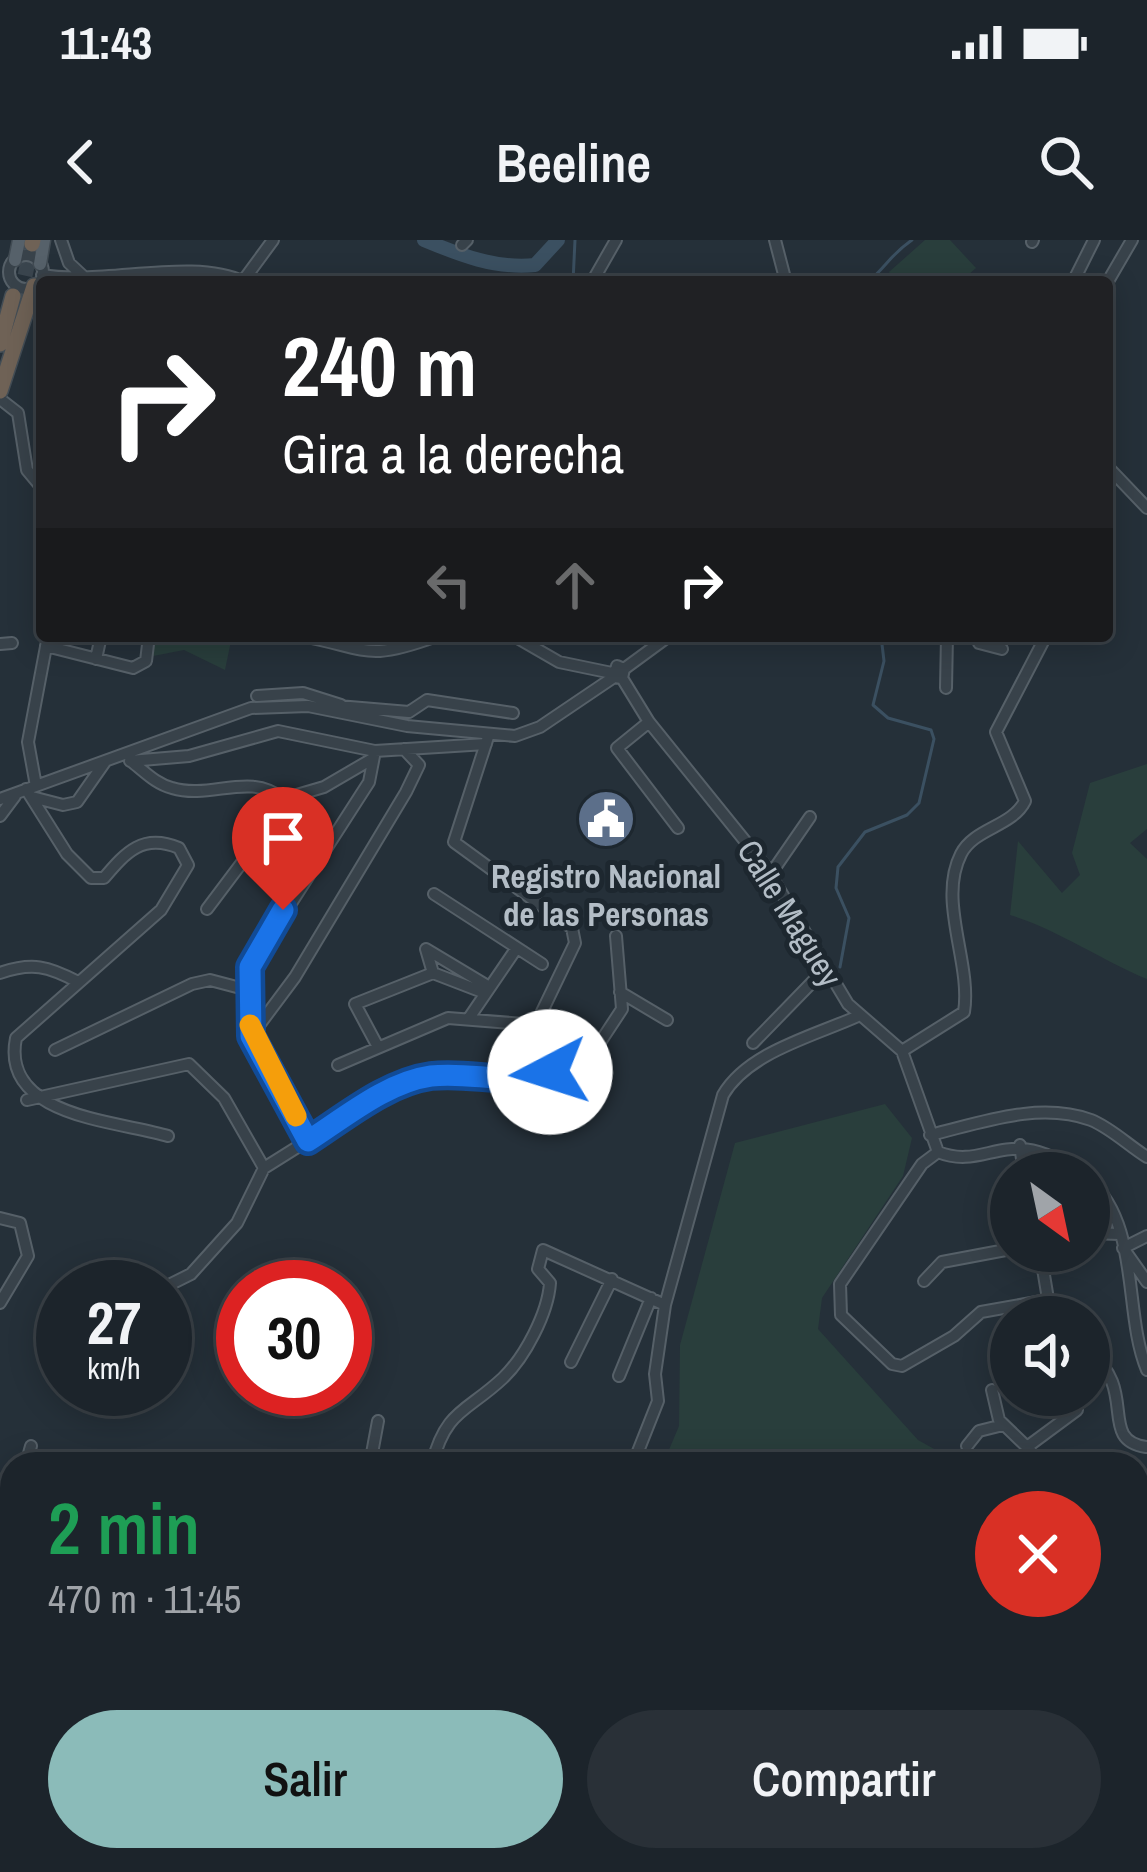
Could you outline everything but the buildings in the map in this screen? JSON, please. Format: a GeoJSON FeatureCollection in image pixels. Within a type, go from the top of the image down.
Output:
{"type":"FeatureCollection","features":[{"type":"Feature","properties":{"kind":"highway"},"geometry":{"type":"LineString","coordinates":[[0,319],[10,278]]}},
{"type":"Feature","properties":{"kind":"highway"},"geometry":{"type":"LineString","coordinates":[[0,344],[10,278]]}},
{"type":"Feature","properties":{"kind":"highway"},"geometry":{"type":"LineString","coordinates":[[0,374],[10,278]]}},
{"type":"Feature","properties":{"kind":"highway"},"geometry":{"type":"LineString","coordinates":[[0,395],[36,284]]}},
{"type":"Feature","properties":{"kind":"main road"},"geometry":{"type":"LineString","coordinates":[[30,241],[39,275]]}},
{"type":"Feature","properties":{"kind":"main road"},"geometry":{"type":"LineString","coordinates":[[10,278],[30,241]]}},
{"type":"Feature","properties":{"kind":"street"},"geometry":{"type":"LineString","coordinates":[[61,240],[69,263],[83,276]]}},
{"type":"Feature","properties":{"kind":"street"},"geometry":{"type":"LineString","coordinates":[[248,276],[273,240]]}},
{"type":"Feature","properties":{"kind":"street"},"geometry":{"type":"LineString","coordinates":[[595,276],[616,240]]}},
{"type":"Feature","properties":{"kind":"street"},"geometry":{"type":"LineString","coordinates":[[775,240],[784,276]]}},
{"type":"Feature","properties":{"kind":"street"},"geometry":{"type":"LineString","coordinates":[[1076,276],[1094,240]]}},
{"type":"Feature","properties":{"kind":"street"},"geometry":{"type":"LineString","coordinates":[[1112,276],[1132,240]]}},
{"type":"Feature","properties":{"kind":"street"},"geometry":{"type":"LineString","coordinates":[[36,277],[20,288],[10,278],[28,256],[39,275],[51,276]]}},
{"type":"Feature","properties":{"kind":"street"},"geometry":{"type":"LineString","coordinates":[[162,276],[221,276]]}},
{"type":"Feature","properties":{"kind":"street"},"geometry":{"type":"LineString","coordinates":[[0,395],[20,418],[27,470],[36,481]]}},
{"type":"Feature","properties":{"kind":"street"},"geometry":{"type":"LineString","coordinates":[[27,470],[36,467]]}},
{"type":"Feature","properties":{"kind":"street"},"geometry":{"type":"LineString","coordinates":[[1113,472],[1147,508]]}},
{"type":"Feature","properties":{"kind":"street"},"geometry":{"type":"LineString","coordinates":[[47,642],[28,742],[27,791],[67,854],[98,881],[130,847],[164,841],[187,855],[184,877],[161,910],[16,1037],[6,1052],[9,1086],[27,1100],[64,1114],[168,1136]]}},
{"type":"Feature","properties":{"kind":"street"},"geometry":{"type":"LineString","coordinates":[[50,642],[133,668],[146,661],[148,642]]}},
{"type":"Feature","properties":{"kind":"street"},"geometry":{"type":"LineString","coordinates":[[96,659],[100,642]]}},
{"type":"Feature","properties":{"kind":"street"},"geometry":{"type":"LineString","coordinates":[[323,642],[368,655],[420,642]]}},
{"type":"Feature","properties":{"kind":"street"},"geometry":{"type":"LineString","coordinates":[[526,642],[580,668],[618,674]]}},
{"type":"Feature","properties":{"kind":"street"},"geometry":{"type":"LineString","coordinates":[[120,758],[178,790],[259,785],[283,799],[324,787],[375,754],[515,736],[540,727],[661,642]]}},
{"type":"Feature","properties":{"kind":"street"},"geometry":{"type":"LineString","coordinates":[[946,688],[947,642]]}},
{"type":"Feature","properties":{"kind":"street"},"geometry":{"type":"LineString","coordinates":[[980,642],[1002,650]]}},
{"type":"Feature","properties":{"kind":"street"},"geometry":{"type":"LineString","coordinates":[[1039,1152],[1020,1145],[952,1156],[938,1152],[902,1051],[964,1012],[955,903],[959,856],[970,842],[1020,811],[1025,801],[996,733],[1043,642]]}},
{"type":"Feature","properties":{"kind":"street"},"geometry":{"type":"LineString","coordinates":[[579,701],[586,685],[580,668]]}},
{"type":"Feature","properties":{"kind":"street","name":"Calle Maguey"},"geometry":{"type":"LineString","coordinates":[[618,674],[649,722],[770,874],[824,970],[859,1016],[902,1051]]}},
{"type":"Feature","properties":{"kind":"street"},"geometry":{"type":"LineString","coordinates":[[257,696],[303,693],[344,706]]}},
{"type":"Feature","properties":{"kind":"street"},"geometry":{"type":"LineString","coordinates":[[0,800],[251,708],[344,706],[409,712],[427,700],[513,713]]}},
{"type":"Feature","properties":{"kind":"street"},"geometry":{"type":"LineString","coordinates":[[308,706],[487,740]]}},
{"type":"Feature","properties":{"kind":"street"},"geometry":{"type":"LineString","coordinates":[[649,722],[616,748],[678,828]]}},
{"type":"Feature","properties":{"kind":"street"},"geometry":{"type":"LineString","coordinates":[[27,791],[63,805],[77,802],[120,758],[189,756],[278,731],[375,754]]}},
{"type":"Feature","properties":{"kind":"street"},"geometry":{"type":"LineString","coordinates":[[338,1065],[432,1023],[469,1018],[524,1024],[538,1021],[575,943],[561,915],[454,842],[487,740]]}},
{"type":"Feature","properties":{"kind":"street"},"geometry":{"type":"LineString","coordinates":[[251,1036],[295,977],[406,792],[419,765],[404,748]]}},
{"type":"Feature","properties":{"kind":"street"},"geometry":{"type":"LineString","coordinates":[[308,1141],[251,1036],[248,990],[255,955],[369,782],[375,754]]}},
{"type":"Feature","properties":{"kind":"street"},"geometry":{"type":"LineString","coordinates":[[0,816],[27,791]]}},
{"type":"Feature","properties":{"kind":"street"},"geometry":{"type":"LineString","coordinates":[[207,908],[283,808],[283,799]]}},
{"type":"Feature","properties":{"kind":"street"},"geometry":{"type":"LineString","coordinates":[[770,874],[810,817]]}},
{"type":"Feature","properties":{"kind":"street"},"geometry":{"type":"LineString","coordinates":[[434,894],[542,964]]}},
{"type":"Feature","properties":{"kind":"street"},"geometry":{"type":"LineString","coordinates":[[192,1272],[236,1222],[264,1168],[415,1080],[482,1076],[521,1083],[599,1044],[616,1024],[620,992],[616,936]]}},
{"type":"Feature","properties":{"kind":"street"},"geometry":{"type":"LineString","coordinates":[[433,973],[426,949],[487,990]]}},
{"type":"Feature","properties":{"kind":"street"},"geometry":{"type":"LineString","coordinates":[[469,1018],[516,949]]}},
{"type":"Feature","properties":{"kind":"street"},"geometry":{"type":"LineString","coordinates":[[0,973],[26,963],[52,968],[78,982]]}},
{"type":"Feature","properties":{"kind":"street"},"geometry":{"type":"LineString","coordinates":[[754,1043],[824,970]]}},
{"type":"Feature","properties":{"kind":"street"},"geometry":{"type":"LineString","coordinates":[[378,1048],[355,1004],[433,973],[487,990]]}},
{"type":"Feature","properties":{"kind":"street"},"geometry":{"type":"LineString","coordinates":[[55,1050],[192,984],[210,980],[248,990]]}},
{"type":"Feature","properties":{"kind":"street"},"geometry":{"type":"LineString","coordinates":[[620,992],[667,1020]]}},
{"type":"Feature","properties":{"kind":"street"},"geometry":{"type":"LineString","coordinates":[[638,1452],[658,1401],[655,1374],[664,1305],[715,1117],[734,1076],[859,1016]]}},
{"type":"Feature","properties":{"kind":"street"},"geometry":{"type":"LineString","coordinates":[[27,1100],[189,1064],[224,1098],[264,1168]]}},
{"type":"Feature","properties":{"kind":"street"},"geometry":{"type":"LineString","coordinates":[[930,1135],[1010,1116],[1073,1115],[1101,1125],[1147,1157]]}},
{"type":"Feature","properties":{"kind":"street"},"geometry":{"type":"LineString","coordinates":[[1020,1145],[1021,1152]]}},
{"type":"Feature","properties":{"kind":"street"},"geometry":{"type":"LineString","coordinates":[[938,1152],[922,1164],[840,1284],[837,1298],[845,1320],[892,1364],[906,1365],[990,1310]]}},
{"type":"Feature","properties":{"kind":"street"},"geometry":{"type":"LineString","coordinates":[[1110,1209],[1123,1248],[1138,1349],[1147,1370]]}},
{"type":"Feature","properties":{"kind":"street"},"geometry":{"type":"LineString","coordinates":[[0,1217],[20,1223],[28,1256],[0,1304]]}},
{"type":"Feature","properties":{"kind":"street"},"geometry":{"type":"LineString","coordinates":[[1110,1234],[1119,1234]]}},
{"type":"Feature","properties":{"kind":"street"},"geometry":{"type":"LineString","coordinates":[[1123,1248],[1147,1236]]}},
{"type":"Feature","properties":{"kind":"street"},"geometry":{"type":"LineString","coordinates":[[1123,1248],[1147,1282]]}},
{"type":"Feature","properties":{"kind":"street"},"geometry":{"type":"LineString","coordinates":[[435,1452],[440,1432],[456,1412],[503,1378],[524,1349],[549,1298],[550,1283],[538,1269],[539,1253],[664,1305]]}},
{"type":"Feature","properties":{"kind":"street"},"geometry":{"type":"LineString","coordinates":[[924,1281],[942,1262],[990,1253]]}},
{"type":"Feature","properties":{"kind":"street"},"geometry":{"type":"LineString","coordinates":[[572,1362],[612,1280]]}},
{"type":"Feature","properties":{"kind":"street"},"geometry":{"type":"LineString","coordinates":[[619,1376],[651,1298]]}},
{"type":"Feature","properties":{"kind":"street"},"geometry":{"type":"LineString","coordinates":[[1110,1379],[1118,1389],[1119,1432],[1128,1443],[1147,1444]]}},
{"type":"Feature","properties":{"kind":"street"},"geometry":{"type":"LineString","coordinates":[[1000,1416],[1003,1425],[1031,1452]]}},
{"type":"Feature","properties":{"kind":"street"},"geometry":{"type":"LineString","coordinates":[[1027,1447],[1069,1416]]}},
{"type":"Feature","properties":{"kind":"street"},"geometry":{"type":"LineString","coordinates":[[372,1452],[378,1421]]}},
{"type":"Feature","properties":{"kind":"street"},"geometry":{"type":"LineString","coordinates":[[967,1446],[979,1431],[1003,1425]]}},
{"type":"Feature","properties":{"kind":"street"},"geometry":{"type":"LineString","coordinates":[[29,1452],[31,1446]]}},
{"type":"Feature","properties":{"kind":"green space"},"geometry":{"type":"Polygon","coordinates":[[[925,240],[950,240],[976,268],[967,276],[892,276],[889,272],[925,240]]]}},
{"type":"Feature","properties":{"kind":"green space"},"geometry":{"type":"Polygon","coordinates":[[[150,642],[231,642],[225,670],[184,650],[148,657],[150,642]]]}},
{"type":"Feature","properties":{"kind":"green space"},"geometry":{"type":"Polygon","coordinates":[[[1147,764],[1147,829],[1130,843],[1147,859],[1147,979],[1010,915],[1018,841],[1062,893],[1080,875],[1072,853],[1090,783],[1147,764]]]}},
{"type":"Feature","properties":{"kind":"green space"},"geometry":{"type":"Polygon","coordinates":[[[885,1104],[912,1138],[903,1176],[822,1298],[818,1329],[918,1440],[940,1452],[668,1452],[679,1426],[680,1345],[735,1143],[885,1104]]]}},
{"type":"Feature","properties":{"kind":"waterway"},"geometry":{"type":"LineString","coordinates":[[424,240],[478,260],[520,266],[535,265],[558,240]]}},
{"type":"Feature","properties":{"kind":"waterway"},"geometry":{"type":"LineString","coordinates":[[573,276],[575,240]]}},
{"type":"Feature","properties":{"kind":"waterway"},"geometry":{"type":"LineString","coordinates":[[874,276],[912,240]]}},
{"type":"Feature","properties":{"kind":"waterway"},"geometry":{"type":"LineString","coordinates":[[840,967],[849,918],[836,888],[838,867],[865,832],[907,815],[919,803],[934,739],[931,730],[888,718],[873,705],[884,661],[882,642]]}},
{"type":"Feature","properties":{"kind":"tunnel"},"geometry":{"type":"LineString","coordinates":[[20,298],[32,244]]}},
{"type":"Feature","properties":{"kind":"slow traffic"},"geometry":{"type":"LineString","coordinates":[[250,1025],[251,1036],[296,1116]]}},
{"type":"Feature","properties":{"kind":"place","name":"Registro Nacional de las Personas"},"geometry":{"type":"Point","coordinates":[606,819]}},
{"type":"Feature","properties":{"kind":"route"},"geometry":{"type":"LineString","coordinates":[[283,910],[250,967],[251,1036],[308,1141],[393,1090],[429,1076],[482,1076],[521,1083],[550,1072]]}}]}
